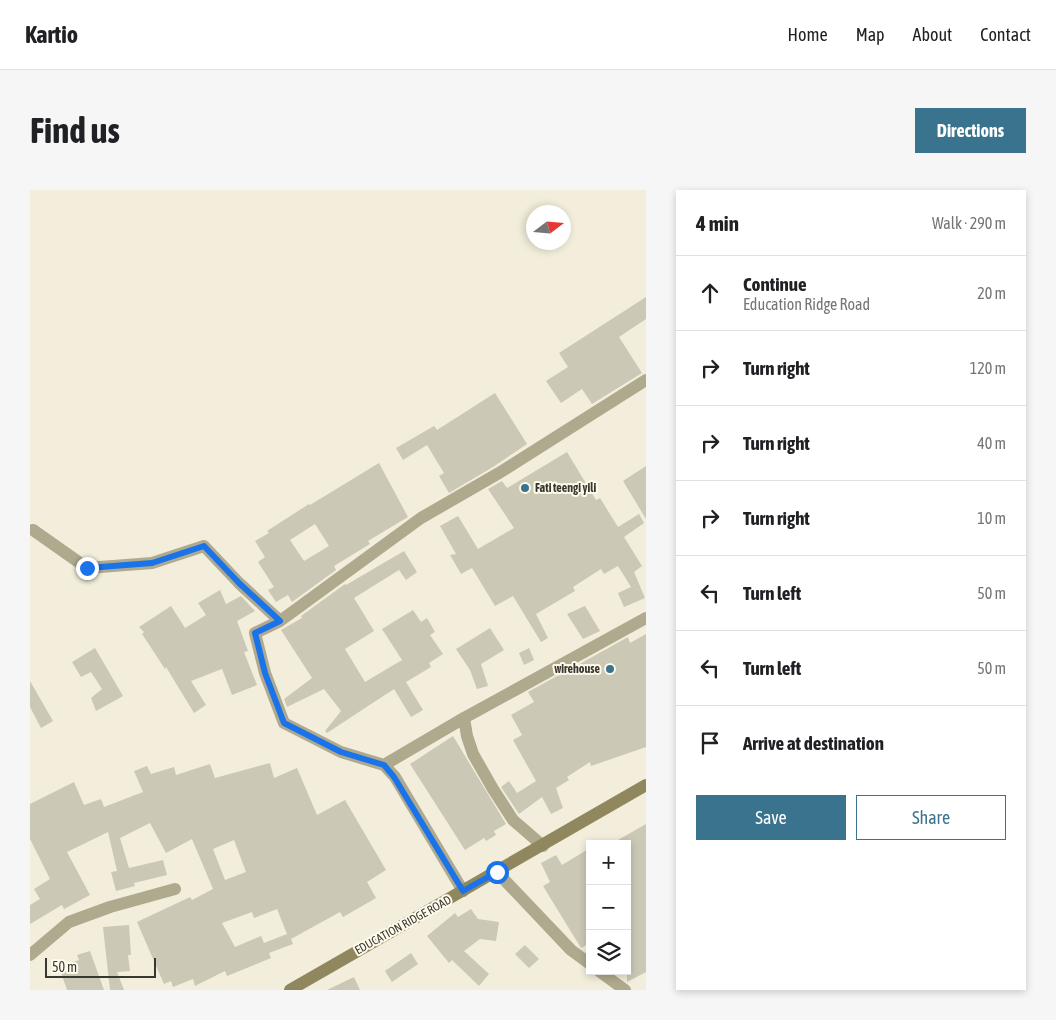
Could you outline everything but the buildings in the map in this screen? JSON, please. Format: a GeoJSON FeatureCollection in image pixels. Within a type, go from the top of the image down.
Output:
{"type":"FeatureCollection","features":[{"type":"Feature","properties":{"kind":"main road","name":"EDUCATION RIDGE ROAD"},"geometry":{"type":"LineString","coordinates":[[290,990],[646,785]]}},
{"type":"Feature","properties":{"kind":"street"},"geometry":{"type":"LineString","coordinates":[[463,891],[394,777],[384,765],[341,752],[284,723],[265,673],[255,633],[280,621],[421,518],[499,473],[646,380]]}},
{"type":"Feature","properties":{"kind":"street"},"geometry":{"type":"LineString","coordinates":[[33,530],[87,568],[152,563],[204,546],[239,583],[280,621]]}},
{"type":"Feature","properties":{"kind":"street"},"geometry":{"type":"LineString","coordinates":[[384,765],[464,718],[646,618]]}},
{"type":"Feature","properties":{"kind":"street"},"geometry":{"type":"LineString","coordinates":[[464,718],[473,754],[493,789],[513,820],[543,846]]}},
{"type":"Feature","properties":{"kind":"street"},"geometry":{"type":"LineString","coordinates":[[497,872],[571,950],[586,961]]}},
{"type":"Feature","properties":{"kind":"street"},"geometry":{"type":"LineString","coordinates":[[30,956],[69,922],[110,907],[175,889]]}},
{"type":"Feature","properties":{"kind":"street"},"geometry":{"type":"LineString","coordinates":[[604,975],[624,990]]}},
{"type":"Feature","properties":{"kind":"place","name":"Fati teengi yili"},"geometry":{"type":"Point","coordinates":[525,488]}},
{"type":"Feature","properties":{"kind":"place","name":"wirehouse"},"geometry":{"type":"Point","coordinates":[610,669]}},
{"type":"Feature","properties":{"kind":"route"},"geometry":{"type":"LineString","coordinates":[[87,568],[152,563],[204,546],[239,583],[280,621],[255,633],[265,673],[284,723],[341,752],[384,765],[394,777],[463,891],[497,872]]}}]}
